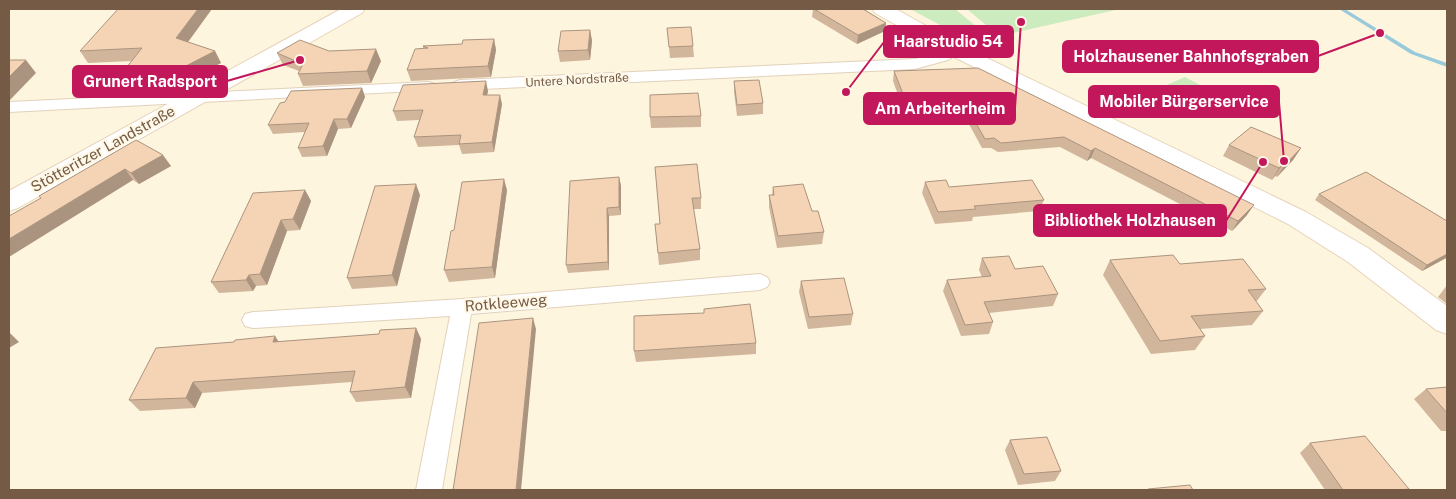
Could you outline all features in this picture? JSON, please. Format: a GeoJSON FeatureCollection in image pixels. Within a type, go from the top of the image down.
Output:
{"type":"FeatureCollection","features":[{"type":"Feature","properties":{"kind":"street","name":"Stötteritzer Landstraße"},"geometry":{"type":"LineString","coordinates":[[9,202],[355,9]]}},
{"type":"Feature","properties":{"kind":"street"},"geometry":{"type":"LineString","coordinates":[[882,9],[955,50],[1297,218],[1358,255],[1447,322]]}},
{"type":"Feature","properties":{"kind":"street","name":"Untere Nordstraße"},"geometry":{"type":"LineString","coordinates":[[9,107],[915,64],[943,57],[955,50]]}},
{"type":"Feature","properties":{"kind":"street","name":"Rotkleeweg"},"geometry":{"type":"LineString","coordinates":[[253,320],[462,307],[760,282]]}},
{"type":"Feature","properties":{"kind":"street"},"geometry":{"type":"LineString","coordinates":[[429,490],[462,307]]}},
{"type":"Feature","properties":{"kind":"green space"},"geometry":{"type":"Polygon","coordinates":[[[910,9],[955,9],[1004,49],[991,52],[910,9]]]}},
{"type":"Feature","properties":{"kind":"green space"},"geometry":{"type":"Polygon","coordinates":[[[967,9],[1120,9],[999,36],[967,9]]]}},
{"type":"Feature","properties":{"kind":"green space"},"geometry":{"type":"Polygon","coordinates":[[[1185,77],[1215,93],[1170,114],[1141,96],[1185,77]]]}},
{"type":"Feature","properties":{"kind":"building"},"geometry":{"type":"Polygon","coordinates":[[[118,9],[198,9],[176,38],[215,51],[172,71],[122,73],[142,48],[80,51],[118,9]]]}},
{"type":"Feature","properties":{"kind":"building"},"geometry":{"type":"Polygon","coordinates":[[[814,9],[863,9],[886,23],[858,35],[814,9]]]}},
{"type":"Feature","properties":{"kind":"building"},"geometry":{"type":"Polygon","coordinates":[[[691,27],[693,46],[669,47],[667,28],[691,27]]]}},
{"type":"Feature","properties":{"kind":"building"},"geometry":{"type":"Polygon","coordinates":[[[590,30],[588,50],[558,51],[561,31],[590,30]]]}},
{"type":"Feature","properties":{"kind":"building"},"geometry":{"type":"Polygon","coordinates":[[[494,39],[488,66],[407,70],[415,49],[428,48],[423,46],[462,44],[463,40],[494,39]]]}},
{"type":"Feature","properties":{"kind":"building"},"geometry":{"type":"Polygon","coordinates":[[[300,40],[329,51],[376,49],[367,71],[298,74],[303,64],[277,53],[300,40]]]}},
{"type":"Feature","properties":{"kind":"building"},"geometry":{"type":"Polygon","coordinates":[[[9,60],[26,60],[9,77],[9,60]]]}},
{"type":"Feature","properties":{"kind":"building"},"geometry":{"type":"Polygon","coordinates":[[[978,68],[1254,205],[1238,221],[1095,148],[1091,151],[1064,137],[1001,143],[994,138],[985,139],[961,97],[905,99],[894,71],[978,68]]]}},
{"type":"Feature","properties":{"kind":"building"},"geometry":{"type":"Polygon","coordinates":[[[759,80],[763,103],[737,105],[734,81],[759,80]]]}},
{"type":"Feature","properties":{"kind":"building"},"geometry":{"type":"Polygon","coordinates":[[[486,81],[483,95],[500,95],[492,142],[459,144],[461,135],[414,137],[423,110],[393,111],[403,85],[486,81]]]}},
{"type":"Feature","properties":{"kind":"building"},"geometry":{"type":"Polygon","coordinates":[[[362,88],[347,119],[334,119],[323,146],[298,148],[309,123],[268,125],[280,103],[285,102],[291,91],[362,88]]]}},
{"type":"Feature","properties":{"kind":"building"},"geometry":{"type":"Polygon","coordinates":[[[698,93],[701,116],[650,117],[650,95],[698,93]]]}},
{"type":"Feature","properties":{"kind":"building"},"geometry":{"type":"Polygon","coordinates":[[[1251,127],[1301,148],[1284,166],[1282,165],[1279,168],[1229,145],[1251,127]]]}},
{"type":"Feature","properties":{"kind":"building"},"geometry":{"type":"Polygon","coordinates":[[[136,140],[163,155],[131,173],[125,169],[9,239],[9,216],[41,198],[39,196],[136,140]]]}},
{"type":"Feature","properties":{"kind":"building"},"geometry":{"type":"Polygon","coordinates":[[[697,164],[701,198],[692,198],[700,249],[658,253],[655,224],[660,224],[655,167],[697,164]]]}},
{"type":"Feature","properties":{"kind":"building"},"geometry":{"type":"Polygon","coordinates":[[[1366,172],[1447,221],[1447,254],[1427,265],[1319,194],[1366,172]]]}},
{"type":"Feature","properties":{"kind":"building"},"geometry":{"type":"Polygon","coordinates":[[[619,177],[619,207],[607,208],[608,262],[566,265],[570,181],[619,177]]]}},
{"type":"Feature","properties":{"kind":"building"},"geometry":{"type":"Polygon","coordinates":[[[504,179],[492,267],[444,270],[451,231],[454,230],[462,182],[504,179]]]}},
{"type":"Feature","properties":{"kind":"building"},"geometry":{"type":"Polygon","coordinates":[[[946,180],[949,187],[1032,180],[1044,200],[974,206],[976,209],[938,212],[925,182],[946,180]]]}},
{"type":"Feature","properties":{"kind":"building"},"geometry":{"type":"Polygon","coordinates":[[[416,184],[392,275],[347,278],[375,186],[416,184]]]}},
{"type":"Feature","properties":{"kind":"building"},"geometry":{"type":"Polygon","coordinates":[[[803,184],[812,211],[818,211],[824,232],[778,236],[769,195],[774,195],[773,187],[803,184]]]}},
{"type":"Feature","properties":{"kind":"building"},"geometry":{"type":"Polygon","coordinates":[[[305,190],[293,219],[281,220],[260,274],[249,275],[246,280],[211,282],[253,193],[305,190]]]}},
{"type":"Feature","properties":{"kind":"building"},"geometry":{"type":"Polygon","coordinates":[[[1173,255],[1180,264],[1243,259],[1266,289],[1248,290],[1263,311],[1191,316],[1205,336],[1160,341],[1110,260],[1173,255]]]}},
{"type":"Feature","properties":{"kind":"building"},"geometry":{"type":"Polygon","coordinates":[[[1009,256],[1015,269],[1043,266],[1058,294],[984,302],[993,322],[965,325],[947,280],[991,276],[982,258],[1009,256]]]}},
{"type":"Feature","properties":{"kind":"building"},"geometry":{"type":"Polygon","coordinates":[[[844,278],[853,314],[809,317],[801,281],[844,278]]]}},
{"type":"Feature","properties":{"kind":"building"},"geometry":{"type":"Polygon","coordinates":[[[750,304],[756,343],[634,351],[634,316],[704,313],[704,309],[750,304]]]}},
{"type":"Feature","properties":{"kind":"building"},"geometry":{"type":"Polygon","coordinates":[[[533,318],[516,490],[453,490],[479,323],[533,318]]]}},
{"type":"Feature","properties":{"kind":"building"},"geometry":{"type":"Polygon","coordinates":[[[416,328],[405,387],[350,392],[355,371],[193,382],[186,398],[129,400],[156,348],[234,342],[235,340],[275,336],[273,342],[379,334],[380,330],[416,328]]]}},
{"type":"Feature","properties":{"kind":"building"},"geometry":{"type":"Polygon","coordinates":[[[1447,387],[1447,413],[1426,389],[1447,387]]]}},
{"type":"Feature","properties":{"kind":"building"},"geometry":{"type":"Polygon","coordinates":[[[1365,436],[1409,489],[1343,490],[1310,443],[1365,436]]]}},
{"type":"Feature","properties":{"kind":"building"},"geometry":{"type":"Polygon","coordinates":[[[1047,437],[1061,471],[1024,474],[1010,440],[1047,437]]]}},
{"type":"Feature","properties":{"kind":"building"},"geometry":{"type":"Polygon","coordinates":[[[1190,485],[1193,490],[1148,490],[1148,489],[1190,485]]]}},
{"type":"Feature","properties":{"kind":"waterway"},"geometry":{"type":"LineString","coordinates":[[1342,9],[1413,53],[1447,65]]}},
{"type":"Feature","properties":{"kind":"place","name":"Am Arbeiterheim"},"geometry":{"type":"Point","coordinates":[1021,22]}},
{"type":"Feature","properties":{"kind":"place","name":"Holzhausener Bahnhofsgraben"},"geometry":{"type":"Point","coordinates":[1380,33]}},
{"type":"Feature","properties":{"kind":"place","name":"Grunert Radsport"},"geometry":{"type":"Point","coordinates":[300,60]}},
{"type":"Feature","properties":{"kind":"place","name":"Haarstudio 54"},"geometry":{"type":"Point","coordinates":[846,92]}},
{"type":"Feature","properties":{"kind":"place","name":"Mobiler Bürgerservice"},"geometry":{"type":"Point","coordinates":[1284,161]}},
{"type":"Feature","properties":{"kind":"place","name":"Bibliothek Holzhausen"},"geometry":{"type":"Point","coordinates":[1263,162]}}]}
